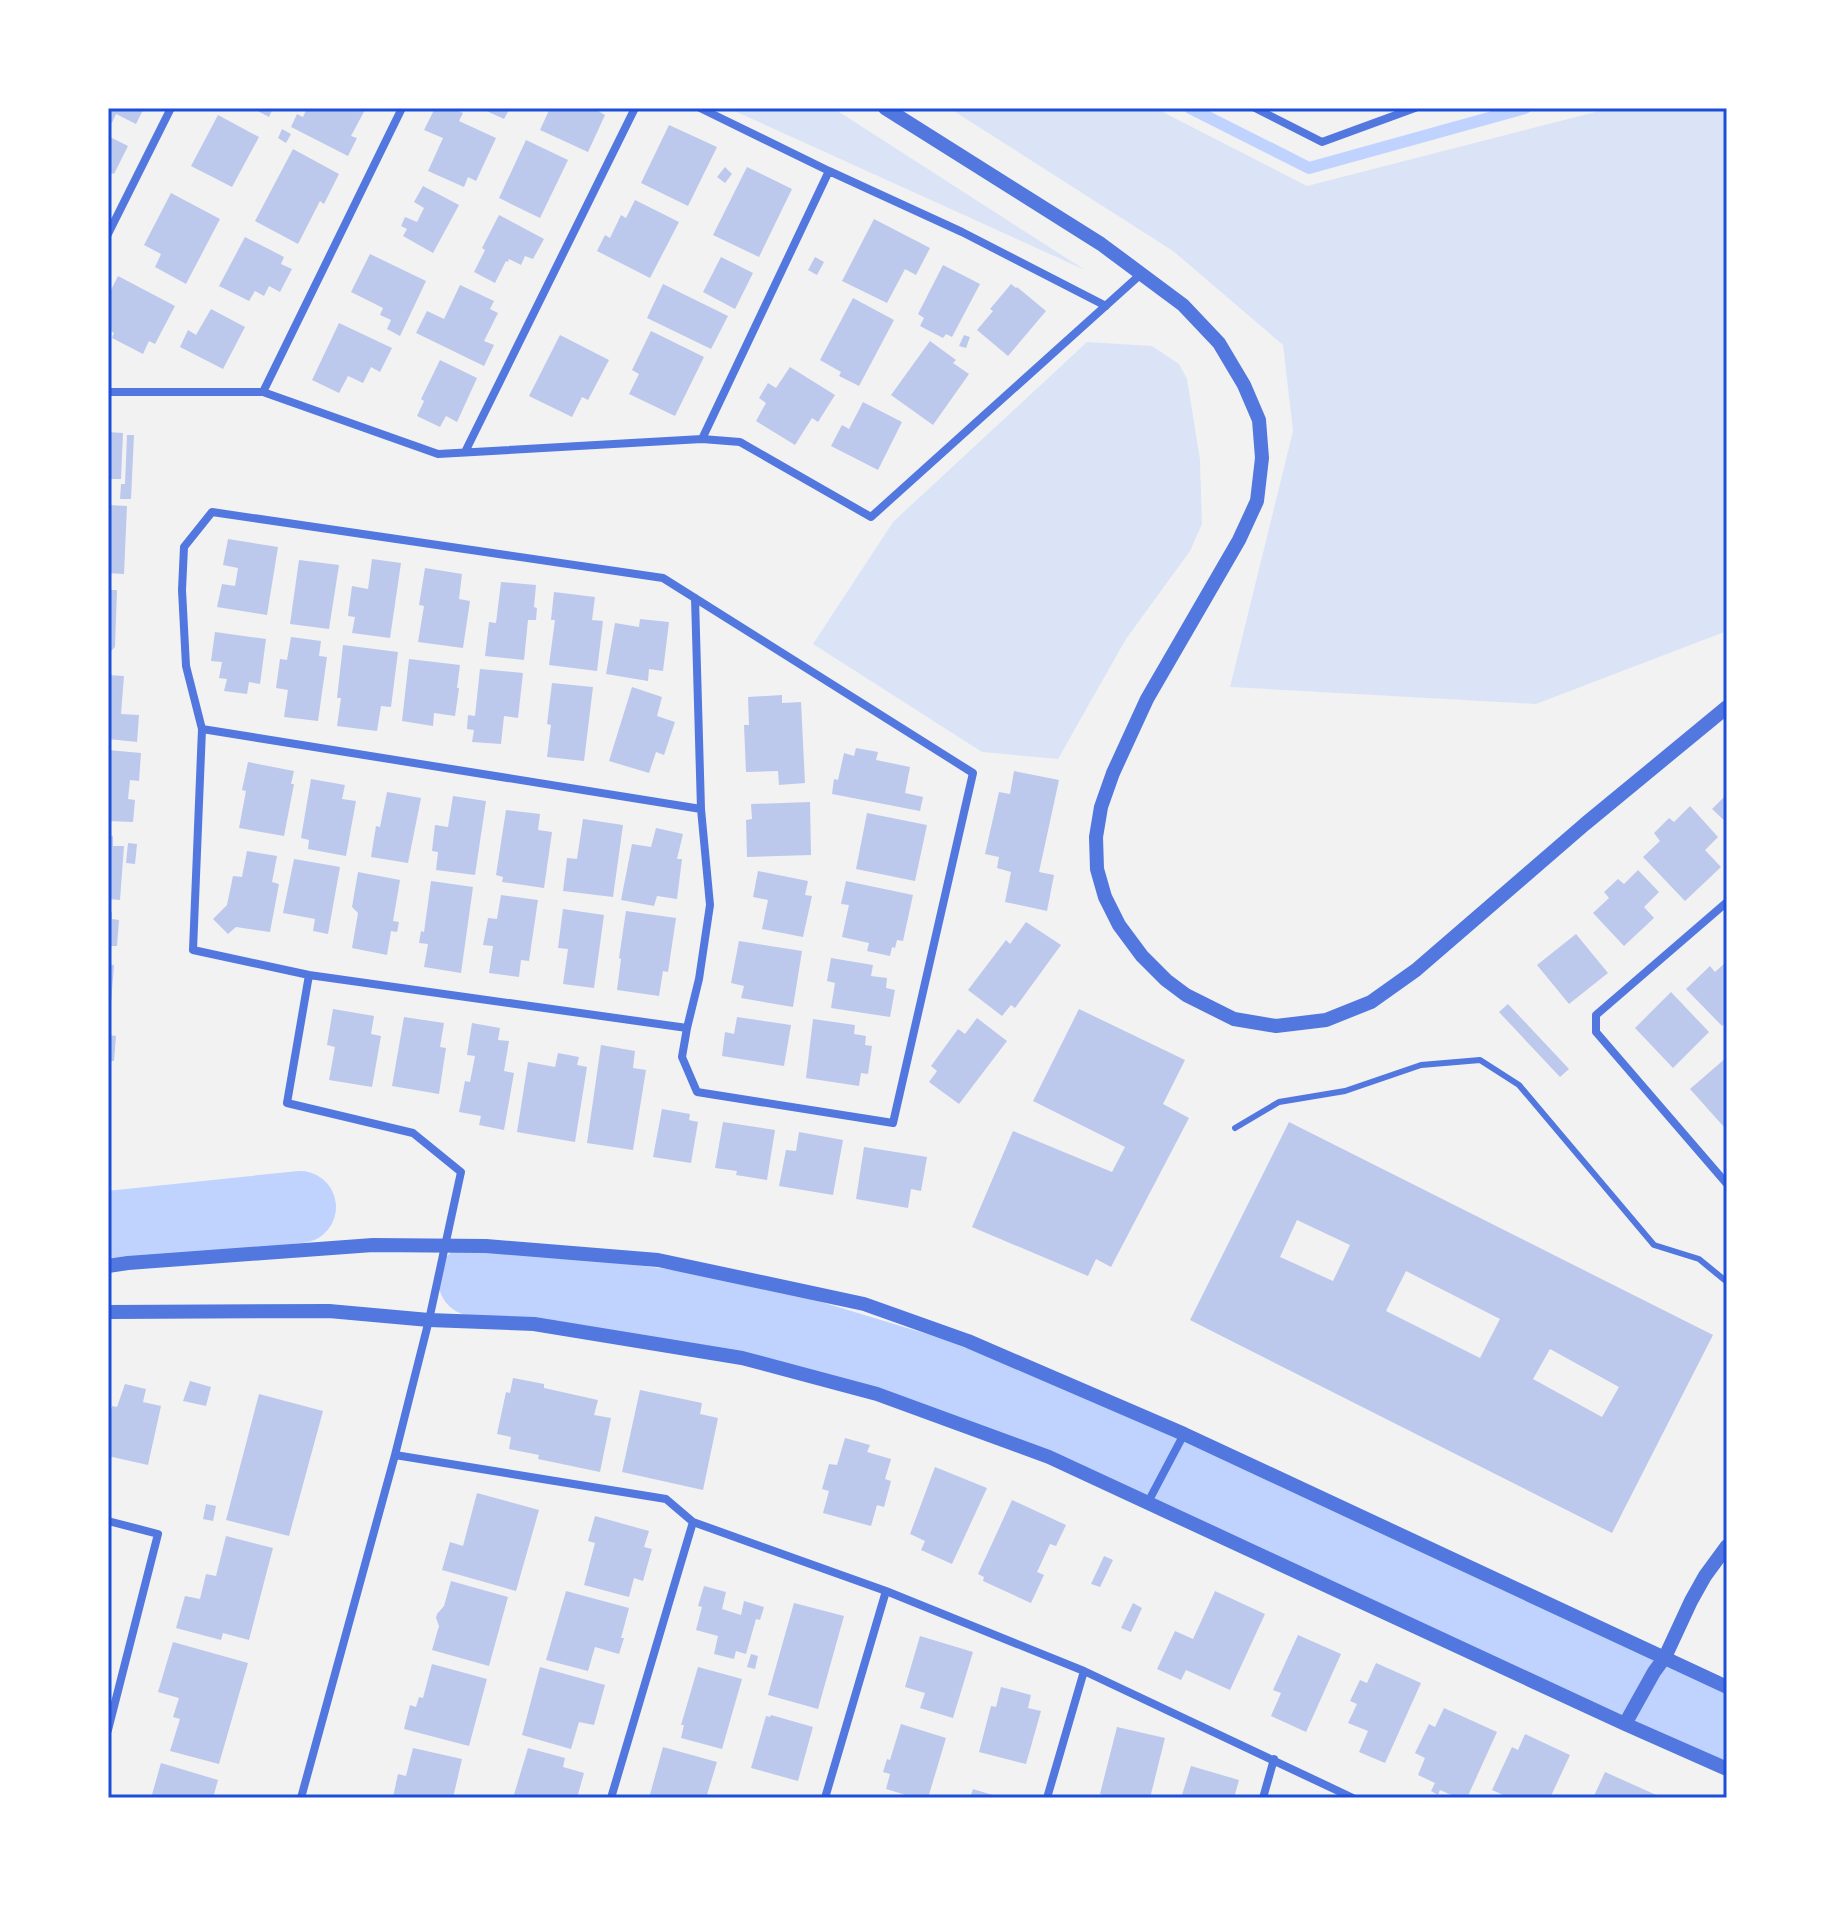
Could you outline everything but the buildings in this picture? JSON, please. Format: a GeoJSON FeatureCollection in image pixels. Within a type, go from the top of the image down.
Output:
{"type":"FeatureCollection","features":[{"type":"Feature","properties":{"kind":"street"},"geometry":{"type":"LineString","coordinates":[[108,234],[171,108]]}},
{"type":"Feature","properties":{"kind":"street"},"geometry":{"type":"LineString","coordinates":[[263,392],[402,108]]}},
{"type":"Feature","properties":{"kind":"street"},"geometry":{"type":"LineString","coordinates":[[465,452],[635,108]]}},
{"type":"Feature","properties":{"kind":"street"},"geometry":{"type":"LineString","coordinates":[[700,108],[962,232],[1106,306]]}},
{"type":"Feature","properties":{"kind":"street"},"geometry":{"type":"LineString","coordinates":[[885,108],[1101,244],[1183,305],[1219,343],[1244,385],[1259,420],[1262,458],[1257,501],[1239,540],[1147,699],[1113,773],[1101,807],[1096,837],[1097,869],[1105,897],[1119,925],[1142,956],[1186,995],[1234,1019],[1276,1026],[1326,1020],[1371,1002],[1416,970],[1727,707]]}},
{"type":"Feature","properties":{"kind":"street"},"geometry":{"type":"LineString","coordinates":[[1255,108],[1322,142],[1415,108]]}},
{"type":"Feature","properties":{"kind":"street"},"geometry":{"type":"LineString","coordinates":[[702,439],[829,171]]}},
{"type":"Feature","properties":{"kind":"street"},"geometry":{"type":"LineString","coordinates":[[108,392],[263,392],[438,454],[702,439],[740,442],[871,517],[1141,274]]}},
{"type":"Feature","properties":{"kind":"street"},"geometry":{"type":"LineString","coordinates":[[687,1028],[309,975],[193,950],[202,729],[186,666],[182,590],[184,547],[212,512],[663,578],[695,598],[973,773],[893,1123],[697,1092],[682,1057],[699,979],[710,905],[701,809],[695,598]]}},
{"type":"Feature","properties":{"kind":"street"},"geometry":{"type":"LineString","coordinates":[[202,729],[701,809]]}},
{"type":"Feature","properties":{"kind":"street"},"geometry":{"type":"LineString","coordinates":[[1727,903],[1596,1015],[1596,1032],[1727,1184]]}},
{"type":"Feature","properties":{"kind":"street"},"geometry":{"type":"LineString","coordinates":[[301,1798],[395,1455],[429,1320],[461,1172],[413,1133],[287,1103],[309,975]]}},
{"type":"Feature","properties":{"kind":"street"},"geometry":{"type":"LineString","coordinates":[[108,1266],[373,1245],[486,1246],[658,1260],[864,1304],[968,1341],[1184,1434],[1727,1687]]}},
{"type":"Feature","properties":{"kind":"street"},"geometry":{"type":"LineString","coordinates":[[108,1312],[329,1311],[429,1320],[534,1324],[742,1358],[877,1394],[1049,1457],[1727,1769]]}},
{"type":"Feature","properties":{"kind":"street"},"geometry":{"type":"LineString","coordinates":[[1147,1504],[1184,1434]]}},
{"type":"Feature","properties":{"kind":"street"},"geometry":{"type":"LineString","coordinates":[[395,1455],[666,1499],[693,1522],[886,1591],[1084,1671],[1353,1798]]}},
{"type":"Feature","properties":{"kind":"street"},"geometry":{"type":"LineString","coordinates":[[108,1521],[158,1534],[108,1730]]}},
{"type":"Feature","properties":{"kind":"street"},"geometry":{"type":"LineString","coordinates":[[611,1798],[693,1522]]}},
{"type":"Feature","properties":{"kind":"street"},"geometry":{"type":"LineString","coordinates":[[1625,1724],[1665,1657],[1705,1576],[1727,1546]]}},
{"type":"Feature","properties":{"kind":"street"},"geometry":{"type":"LineString","coordinates":[[825,1798],[886,1591]]}},
{"type":"Feature","properties":{"kind":"street"},"geometry":{"type":"LineString","coordinates":[[1047,1798],[1084,1671]]}},
{"type":"Feature","properties":{"kind":"street"},"geometry":{"type":"LineString","coordinates":[[1263,1798],[1274,1759]]}},
{"type":"Feature","properties":{"kind":"lane"},"geometry":{"type":"LineString","coordinates":[[1235,1128],[1279,1102],[1345,1091],[1421,1065],[1480,1060],[1519,1085],[1654,1245],[1699,1259],[1727,1282]]}},
{"type":"Feature","properties":{"kind":"shaded area"},"geometry":{"type":"Polygon","coordinates":[[[728,108],[833,108],[1085,270],[728,108]]]}},
{"type":"Feature","properties":{"kind":"shaded area"},"geometry":{"type":"Polygon","coordinates":[[[949,108],[1155,108],[1307,186],[1611,108],[1727,108],[1727,631],[1536,704],[1230,687],[1293,431],[1283,345],[1173,251],[949,108]]]}},
{"type":"Feature","properties":{"kind":"shaded area"},"geometry":{"type":"Polygon","coordinates":[[[1087,342],[1152,346],[1179,364],[1187,379],[1200,460],[1202,524],[1190,551],[1126,639],[1058,759],[982,752],[813,644],[893,522],[1087,342]]]}},
{"type":"Feature","properties":{"kind":"waterway"},"geometry":{"type":"LineString","coordinates":[[1190,108],[1309,168],[1525,108]]}},
{"type":"Feature","properties":{"kind":"waterway"},"geometry":{"type":"LineString","coordinates":[[108,1227],[300,1207]]}},
{"type":"Feature","properties":{"kind":"waterway"},"geometry":{"type":"LineString","coordinates":[[474,1280],[740,1315],[971,1385],[1092,1433],[1727,1730]]}}]}
